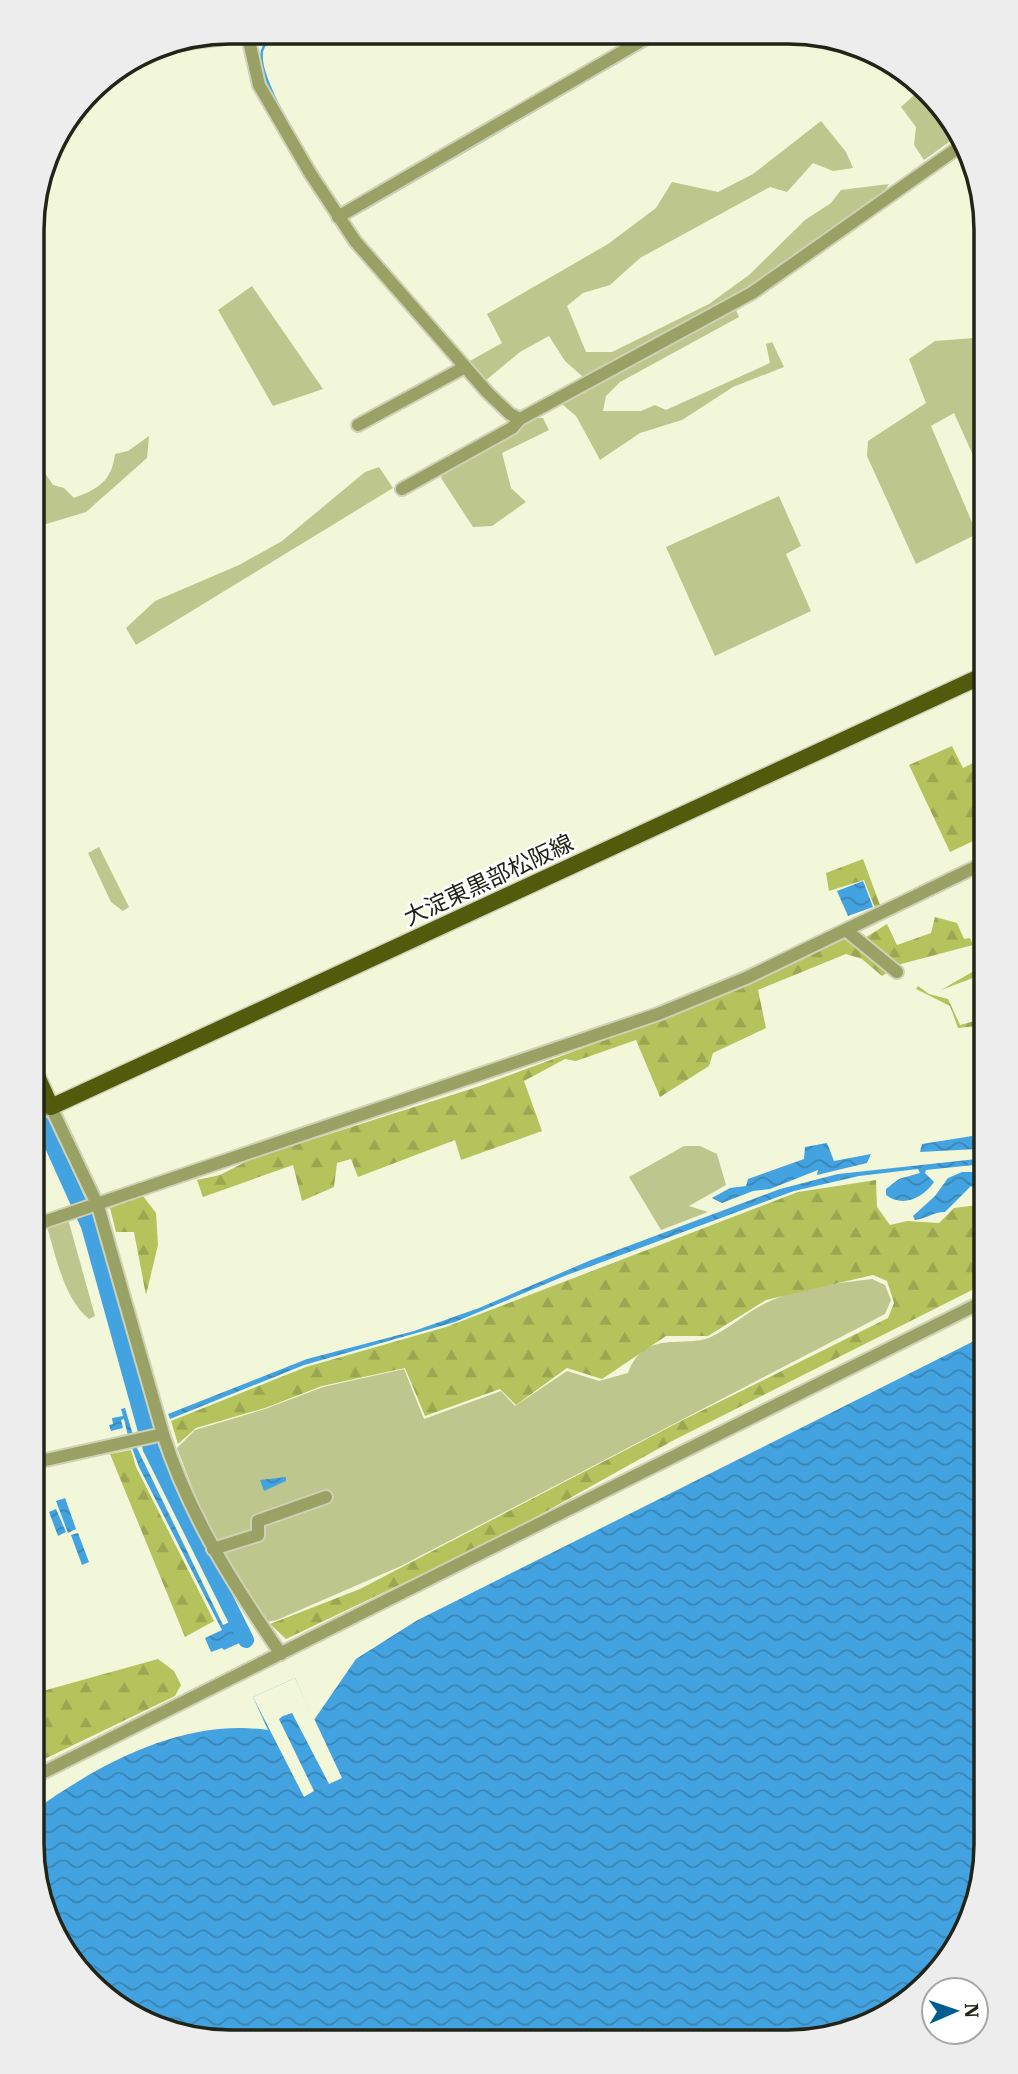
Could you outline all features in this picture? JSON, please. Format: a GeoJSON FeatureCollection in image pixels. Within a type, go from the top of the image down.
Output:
{"type":"FeatureCollection","features":[{"type":"Feature","properties":{"kind":"main road","name":"大淀東黒部松阪線"},"geometry":{"type":"LineString","coordinates":[[44,1111],[974,680]]}},
{"type":"Feature","properties":{"kind":"street"},"geometry":{"type":"LineString","coordinates":[[249,44],[252,47]]}},
{"type":"Feature","properties":{"kind":"street"},"geometry":{"type":"LineString","coordinates":[[251,44],[259,85],[355,241],[502,408],[520,419]]}},
{"type":"Feature","properties":{"kind":"street"},"geometry":{"type":"LineString","coordinates":[[338,217],[636,44]]}},
{"type":"Feature","properties":{"kind":"street"},"geometry":{"type":"LineString","coordinates":[[402,489],[512,428],[520,419],[752,293],[955,149]]}},
{"type":"Feature","properties":{"kind":"street"},"geometry":{"type":"LineString","coordinates":[[358,425],[465,368]]}},
{"type":"Feature","properties":{"kind":"street"},"geometry":{"type":"LineString","coordinates":[[44,1222],[658,1014],[848,931],[974,868]]}},
{"type":"Feature","properties":{"kind":"street"},"geometry":{"type":"LineString","coordinates":[[848,931],[897,972]]}},
{"type":"Feature","properties":{"kind":"street"},"geometry":{"type":"LineString","coordinates":[[44,1118],[88,1208],[160,1435],[176,1474],[213,1549],[281,1654]]}},
{"type":"Feature","properties":{"kind":"street"},"geometry":{"type":"LineString","coordinates":[[44,1772],[974,1306]]}},
{"type":"Feature","properties":{"kind":"street"},"geometry":{"type":"LineString","coordinates":[[44,1460],[160,1435]]}},
{"type":"Feature","properties":{"kind":"street"},"geometry":{"type":"LineString","coordinates":[[213,1549],[258,1535],[258,1521],[326,1497]]}},
{"type":"Feature","properties":{"kind":"green space"},"geometry":{"type":"Polygon","coordinates":[[[915,94],[943,126],[951,141],[924,160],[914,145],[916,127],[901,107],[915,94]]]}},
{"type":"Feature","properties":{"kind":"green space"},"geometry":{"type":"Polygon","coordinates":[[[821,121],[846,152],[853,168],[833,171],[813,163],[787,192],[770,187],[640,258],[610,285],[583,293],[567,306],[586,352],[612,352],[709,304],[749,275],[805,220],[831,203],[841,190],[889,184],[878,201],[748,292],[646,342],[583,377],[565,361],[549,336],[520,352],[485,381],[468,362],[502,343],[487,314],[608,244],[656,208],[672,182],[718,192],[753,174],[821,121]]]}},
{"type":"Feature","properties":{"kind":"green space"},"geometry":{"type":"Polygon","coordinates":[[[252,286],[323,389],[273,406],[218,310],[252,286]]]}},
{"type":"Feature","properties":{"kind":"green space"},"geometry":{"type":"Polygon","coordinates":[[[736,310],[739,317],[620,382],[606,396],[603,411],[641,411],[655,405],[666,410],[770,363],[766,344],[772,342],[784,367],[733,387],[682,420],[640,433],[600,460],[576,416],[562,404],[736,310]]]}},
{"type":"Feature","properties":{"kind":"green space"},"geometry":{"type":"Polygon","coordinates":[[[974,338],[974,457],[954,413],[931,426],[974,527],[974,535],[916,564],[867,456],[868,441],[926,403],[909,359],[935,341],[974,338]]]}},
{"type":"Feature","properties":{"kind":"green space"},"geometry":{"type":"Polygon","coordinates":[[[537,418],[543,418],[549,430],[502,453],[511,488],[526,502],[492,526],[473,527],[441,478],[446,469],[537,418]]]}},
{"type":"Feature","properties":{"kind":"green space"},"geometry":{"type":"Polygon","coordinates":[[[149,436],[147,458],[86,512],[44,525],[44,472],[53,485],[64,488],[74,498],[102,483],[111,471],[115,454],[128,451],[149,436]]]}},
{"type":"Feature","properties":{"kind":"green space"},"geometry":{"type":"Polygon","coordinates":[[[379,467],[393,488],[136,645],[126,628],[155,601],[239,565],[282,541],[365,472],[379,467]]]}},
{"type":"Feature","properties":{"kind":"green space"},"geometry":{"type":"Polygon","coordinates":[[[779,496],[801,546],[786,554],[811,611],[715,656],[666,547],[779,496]]]}},
{"type":"Feature","properties":{"kind":"green space"},"geometry":{"type":"Polygon","coordinates":[[[952,746],[963,768],[974,763],[974,841],[950,852],[909,765],[952,746]]]}},
{"type":"Feature","properties":{"kind":"green space"},"geometry":{"type":"Polygon","coordinates":[[[99,847],[129,907],[123,911],[111,902],[88,853],[99,847]]]}},
{"type":"Feature","properties":{"kind":"green space"},"geometry":{"type":"Polygon","coordinates":[[[863,859],[880,905],[875,908],[864,880],[829,891],[826,873],[863,859]]]}},
{"type":"Feature","properties":{"kind":"green space"},"geometry":{"type":"Polygon","coordinates":[[[935,917],[957,923],[964,939],[970,938],[973,945],[901,964],[882,976],[862,959],[846,954],[758,990],[766,1028],[713,1053],[709,1066],[660,1097],[636,1040],[576,1061],[565,1059],[524,1081],[542,1131],[461,1160],[455,1140],[358,1177],[351,1159],[337,1163],[334,1187],[302,1201],[293,1165],[203,1197],[197,1180],[220,1175],[251,1159],[480,1086],[642,1026],[711,998],[846,935],[857,943],[887,924],[897,945],[931,933],[935,917]]]}},
{"type":"Feature","properties":{"kind":"green space"},"geometry":{"type":"Polygon","coordinates":[[[974,971],[974,978],[941,990],[974,971]]]}},
{"type":"Feature","properties":{"kind":"green space"},"geometry":{"type":"Polygon","coordinates":[[[918,986],[929,994],[948,999],[960,1025],[974,1021],[974,1026],[958,1028],[950,1006],[916,989],[918,986]]]}},
{"type":"Feature","properties":{"kind":"green space"},"geometry":{"type":"Polygon","coordinates":[[[684,1146],[700,1146],[717,1154],[726,1185],[689,1206],[708,1212],[661,1230],[629,1177],[684,1146]]]}},
{"type":"Feature","properties":{"kind":"green space"},"geometry":{"type":"Polygon","coordinates":[[[876,1180],[877,1207],[890,1225],[907,1221],[939,1223],[954,1208],[974,1206],[974,1289],[674,1440],[502,1536],[286,1639],[270,1624],[360,1589],[683,1420],[888,1318],[894,1303],[887,1281],[873,1275],[766,1300],[708,1336],[666,1336],[602,1379],[567,1368],[516,1405],[500,1389],[425,1416],[405,1368],[322,1386],[265,1408],[196,1428],[178,1444],[171,1421],[306,1367],[446,1327],[798,1192],[876,1180]]]}},
{"type":"Feature","properties":{"kind":"green space"},"geometry":{"type":"Polygon","coordinates":[[[143,1196],[156,1213],[158,1245],[146,1295],[134,1232],[116,1232],[110,1208],[143,1196]]]}},
{"type":"Feature","properties":{"kind":"green space"},"geometry":{"type":"Polygon","coordinates":[[[68,1219],[95,1316],[89,1319],[67,1289],[47,1227],[68,1219]]]}},
{"type":"Feature","properties":{"kind":"green space"},"geometry":{"type":"Polygon","coordinates":[[[872,1279],[885,1285],[891,1300],[885,1314],[401,1566],[277,1620],[266,1622],[214,1544],[177,1448],[195,1430],[265,1409],[323,1387],[404,1369],[424,1419],[501,1391],[515,1406],[567,1371],[599,1381],[628,1373],[635,1359],[654,1345],[711,1337],[759,1307],[791,1293],[872,1279]]]}},
{"type":"Feature","properties":{"kind":"green space"},"geometry":{"type":"Polygon","coordinates":[[[131,1450],[136,1467],[214,1621],[185,1637],[110,1454],[131,1450]]]}},
{"type":"Feature","properties":{"kind":"green space"},"geometry":{"type":"Polygon","coordinates":[[[158,1659],[174,1671],[181,1685],[175,1696],[44,1759],[44,1691],[158,1659]]]}},
{"type":"Feature","properties":{"kind":"water"},"geometry":{"type":"Polygon","coordinates":[[[863,881],[873,907],[848,916],[837,891],[863,881]]]}},
{"type":"Feature","properties":{"kind":"water"},"geometry":{"type":"Polygon","coordinates":[[[972,1136],[974,1149],[920,1152],[922,1144],[972,1136]]]}},
{"type":"Feature","properties":{"kind":"water"},"geometry":{"type":"Polygon","coordinates":[[[827,1143],[834,1161],[871,1154],[867,1163],[817,1175],[818,1170],[770,1189],[753,1191],[722,1203],[712,1198],[730,1188],[746,1186],[748,1179],[804,1159],[805,1147],[827,1143]]]}},
{"type":"Feature","properties":{"kind":"water"},"geometry":{"type":"Polygon","coordinates":[[[974,1159],[974,1165],[926,1170],[925,1173],[934,1182],[924,1193],[906,1201],[892,1199],[886,1195],[886,1189],[899,1179],[920,1173],[918,1169],[859,1176],[794,1191],[567,1275],[455,1322],[304,1365],[170,1419],[168,1414],[307,1359],[414,1331],[479,1308],[591,1260],[780,1189],[838,1174],[974,1159]]]}},
{"type":"Feature","properties":{"kind":"water"},"geometry":{"type":"Polygon","coordinates":[[[962,1172],[974,1172],[974,1187],[971,1186],[945,1212],[915,1220],[913,1216],[935,1196],[948,1178],[962,1172]]]}},
{"type":"Feature","properties":{"kind":"water"},"geometry":{"type":"Polygon","coordinates":[[[974,1341],[974,1856],[971,1880],[960,1915],[936,1957],[920,1976],[901,1992],[870,2011],[836,2024],[788,2030],[230,2030],[182,2024],[159,2016],[117,1992],[98,1976],[82,1957],[63,1926],[54,1904],[45,1868],[44,1804],[113,1762],[173,1738],[236,1728],[268,1730],[253,1697],[295,1678],[314,1720],[356,1659],[416,1621],[974,1341]]]}},
{"type":"Feature","properties":{"kind":"water"},"geometry":{"type":"Polygon","coordinates":[[[125,1408],[133,1435],[128,1436],[124,1419],[121,1420],[123,1428],[111,1431],[109,1425],[113,1424],[112,1418],[123,1416],[121,1409],[125,1408]]]}},
{"type":"Feature","properties":{"kind":"water"},"geometry":{"type":"Polygon","coordinates":[[[136,1446],[223,1625],[238,1618],[248,1639],[224,1650],[222,1648],[211,1652],[205,1638],[222,1630],[139,1467],[132,1448],[136,1446]]]}},
{"type":"Feature","properties":{"kind":"water"},"geometry":{"type":"Polygon","coordinates":[[[286,1477],[286,1481],[264,1491],[260,1480],[286,1477]]]}},
{"type":"Feature","properties":{"kind":"water"},"geometry":{"type":"Polygon","coordinates":[[[65,1498],[76,1529],[68,1533],[56,1501],[65,1498]]]}},
{"type":"Feature","properties":{"kind":"water"},"geometry":{"type":"Polygon","coordinates":[[[56,1509],[66,1532],[58,1536],[49,1512],[56,1509]]]}},
{"type":"Feature","properties":{"kind":"water"},"geometry":{"type":"Polygon","coordinates":[[[78,1533],[89,1562],[82,1565],[71,1535],[78,1533]]]}},
{"type":"Feature","properties":{"kind":"pier"},"geometry":{"type":"Polygon","coordinates":[[[295,1678],[342,1778],[329,1784],[292,1713],[283,1716],[279,1719],[314,1791],[304,1797],[253,1697],[295,1678]]]}},
{"type":"Feature","properties":{"kind":"waterway"},"geometry":{"type":"LineString","coordinates":[[266,44],[262,51],[262,64],[267,80],[323,182]]}},
{"type":"Feature","properties":{"kind":"waterway"},"geometry":{"type":"LineString","coordinates":[[365,209],[649,44]]}},
{"type":"Feature","properties":{"kind":"waterway"},"geometry":{"type":"LineString","coordinates":[[44,1127],[89,1226],[151,1449],[246,1640]]}}]}
